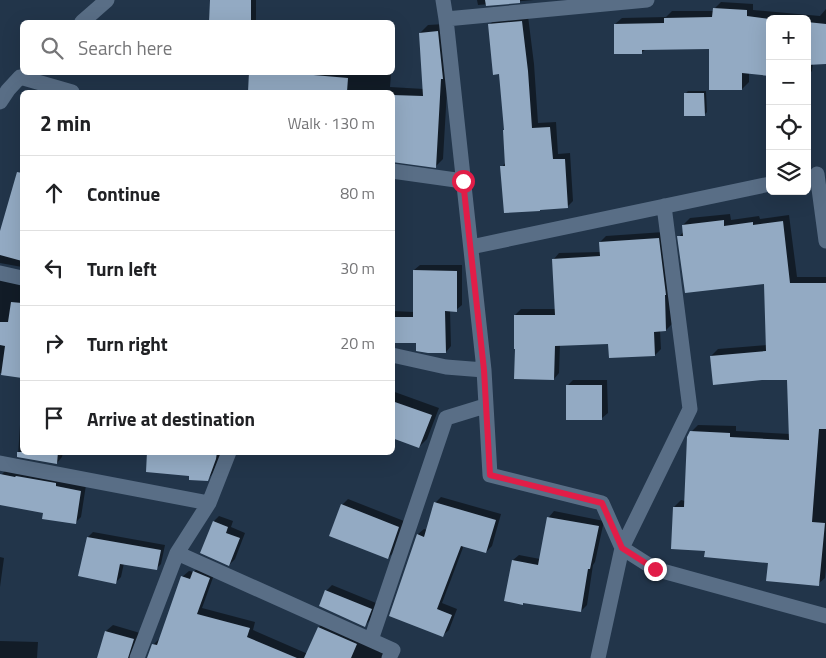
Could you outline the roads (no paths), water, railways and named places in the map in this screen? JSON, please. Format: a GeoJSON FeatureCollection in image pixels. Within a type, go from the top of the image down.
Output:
{"type":"FeatureCollection","features":[{"type":"Feature","properties":{"kind":"street"},"geometry":{"type":"LineString","coordinates":[[84,20],[107,0]]}},
{"type":"Feature","properties":{"kind":"street"},"geometry":{"type":"LineString","coordinates":[[443,0],[484,370],[490,475],[602,503],[622,548],[655,569],[826,616]]}},
{"type":"Feature","properties":{"kind":"street"},"geometry":{"type":"LineString","coordinates":[[446,19],[647,0]]}},
{"type":"Feature","properties":{"kind":"street"},"geometry":{"type":"LineString","coordinates":[[0,102],[22,75],[66,90]]}},
{"type":"Feature","properties":{"kind":"street"},"geometry":{"type":"LineString","coordinates":[[395,171],[463,181]]}},
{"type":"Feature","properties":{"kind":"street"},"geometry":{"type":"LineString","coordinates":[[817,174],[826,241]]}},
{"type":"Feature","properties":{"kind":"street"},"geometry":{"type":"LineString","coordinates":[[471,247],[766,185]]}},
{"type":"Feature","properties":{"kind":"street"},"geometry":{"type":"LineString","coordinates":[[598,658],[622,548],[690,409],[664,206]]}},
{"type":"Feature","properties":{"kind":"street"},"geometry":{"type":"LineString","coordinates":[[0,273],[20,278]]}},
{"type":"Feature","properties":{"kind":"street"},"geometry":{"type":"LineString","coordinates":[[395,355],[446,367],[484,370]]}},
{"type":"Feature","properties":{"kind":"street"},"geometry":{"type":"LineString","coordinates":[[371,640],[446,418],[485,406]]}},
{"type":"Feature","properties":{"kind":"street"},"geometry":{"type":"LineString","coordinates":[[137,658],[178,553],[209,503],[228,455]]}},
{"type":"Feature","properties":{"kind":"street"},"geometry":{"type":"LineString","coordinates":[[0,463],[209,503]]}},
{"type":"Feature","properties":{"kind":"street"},"geometry":{"type":"LineString","coordinates":[[178,553],[393,650],[389,658]]}}]}
